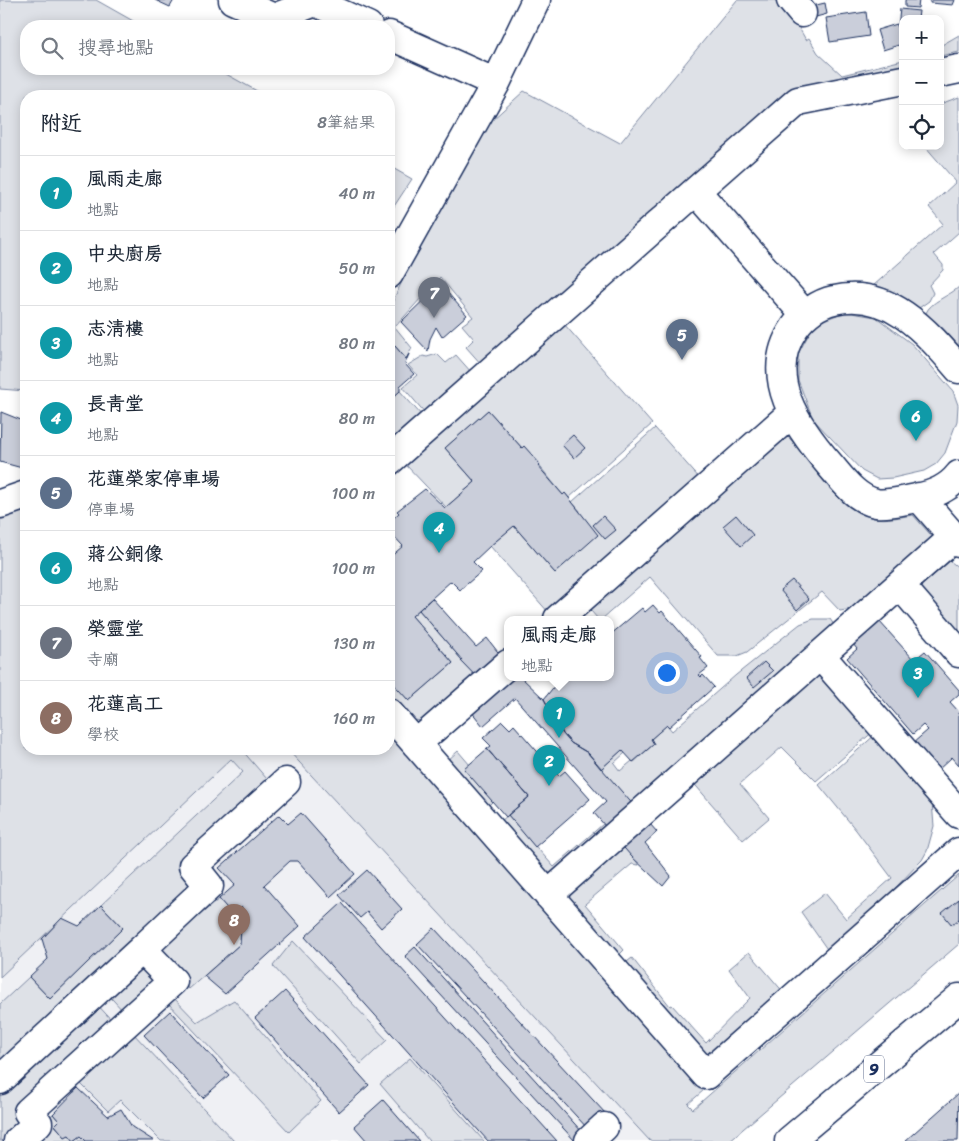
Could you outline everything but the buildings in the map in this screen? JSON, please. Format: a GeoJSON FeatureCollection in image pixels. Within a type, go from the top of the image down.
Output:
{"type":"FeatureCollection","features":[{"type":"Feature","properties":{"kind":"street"},"geometry":{"type":"LineString","coordinates":[[233,0],[274,18],[315,2],[355,20]]}},
{"type":"Feature","properties":{"kind":"street"},"geometry":{"type":"LineString","coordinates":[[395,263],[496,83],[536,0]]}},
{"type":"Feature","properties":{"kind":"street"},"geometry":{"type":"LineString","coordinates":[[395,38],[496,83]]}},
{"type":"Feature","properties":{"kind":"street"},"geometry":{"type":"LineString","coordinates":[[944,72],[959,69]]}},
{"type":"Feature","properties":{"kind":"street"},"geometry":{"type":"LineString","coordinates":[[395,456],[798,101],[899,81]]}},
{"type":"Feature","properties":{"kind":"street"},"geometry":{"type":"LineString","coordinates":[[696,191],[805,315]]}},
{"type":"Feature","properties":{"kind":"street"},"geometry":{"type":"LineString","coordinates":[[959,369],[928,334],[897,310],[881,302],[864,297],[846,297],[828,301],[805,315],[789,336],[782,353],[780,371],[782,389],[792,413],[808,440],[853,492],[876,503],[919,497],[934,494],[946,487],[959,475]]}},
{"type":"Feature","properties":{"kind":"street"},"geometry":{"type":"LineString","coordinates":[[561,616],[792,413]]}},
{"type":"Feature","properties":{"kind":"street"},"geometry":{"type":"LineString","coordinates":[[548,895],[900,585],[956,540],[919,497]]}},
{"type":"Feature","properties":{"kind":"street"},"geometry":{"type":"LineString","coordinates":[[900,585],[959,653]]}},
{"type":"Feature","properties":{"kind":"street"},"geometry":{"type":"LineString","coordinates":[[820,655],[959,814]]}},
{"type":"Feature","properties":{"kind":"street"},"geometry":{"type":"LineString","coordinates":[[416,744],[504,667]]}},
{"type":"Feature","properties":{"kind":"street"},"geometry":{"type":"LineString","coordinates":[[395,720],[706,1075],[959,852]]}},
{"type":"Feature","properties":{"kind":"street"},"geometry":{"type":"LineString","coordinates":[[0,1080],[209,886],[193,866],[286,782]]}},
{"type":"Feature","properties":{"kind":"street"},"geometry":{"type":"LineString","coordinates":[[18,1141],[38,1123],[28,1112],[173,981],[142,949]]}},
{"type":"Feature","properties":{"kind":"street"},"geometry":{"type":"LineString","coordinates":[[96,992],[125,1024]]}},
{"type":"Feature","properties":{"kind":"street","name":"9"},"geometry":{"type":"LineString","coordinates":[[789,1141],[959,998]]}},
{"type":"Feature","properties":{"kind":"shaded area"},"geometry":{"type":"Polygon","coordinates":[[[0,0],[96,0],[131,20],[20,20],[20,75],[228,75],[255,90],[20,90],[20,391],[0,389],[0,0]]]}},
{"type":"Feature","properties":{"kind":"shaded area"},"geometry":{"type":"Polygon","coordinates":[[[737,0],[783,0],[806,40],[809,38],[818,53],[842,75],[899,61],[899,66],[792,92],[482,365],[466,347],[474,339],[462,325],[473,317],[440,277],[395,327],[395,296],[431,220],[481,130],[524,91],[620,143],[737,0]]]}},
{"type":"Feature","properties":{"kind":"shaded area"},"geometry":{"type":"Polygon","coordinates":[[[959,35],[959,52],[944,55],[944,44],[959,35]]]}},
{"type":"Feature","properties":{"kind":"shaded area"},"geometry":{"type":"Polygon","coordinates":[[[959,97],[959,232],[934,254],[943,265],[943,270],[929,285],[933,293],[929,301],[919,308],[886,289],[873,286],[943,224],[929,207],[956,182],[928,150],[944,150],[944,103],[959,97]]]}},
{"type":"Feature","properties":{"kind":"shaded area"},"geometry":{"type":"Polygon","coordinates":[[[395,169],[412,179],[395,205],[395,169]]]}},
{"type":"Feature","properties":{"kind":"shaded area"},"geometry":{"type":"Polygon","coordinates":[[[959,287],[959,349],[926,313],[931,306],[959,287]]]}},
{"type":"Feature","properties":{"kind":"shaded area"},"geometry":{"type":"Polygon","coordinates":[[[845,312],[876,317],[912,344],[953,391],[958,405],[957,421],[945,453],[936,464],[924,471],[893,478],[877,479],[862,471],[813,419],[798,380],[798,354],[811,330],[821,321],[845,312]]]}},
{"type":"Feature","properties":{"kind":"shaded area"},"geometry":{"type":"Polygon","coordinates":[[[564,324],[652,424],[569,498],[565,493],[563,495],[524,447],[522,448],[488,410],[445,448],[475,482],[446,507],[405,464],[564,324]]]}},
{"type":"Feature","properties":{"kind":"shaded area"},"geometry":{"type":"Polygon","coordinates":[[[395,327],[412,348],[406,359],[395,346],[395,327]]]}},
{"type":"Feature","properties":{"kind":"shaded area"},"geometry":{"type":"Polygon","coordinates":[[[437,354],[446,363],[456,355],[472,373],[426,414],[403,387],[417,375],[408,365],[423,356],[427,357],[437,354]]]}},
{"type":"Feature","properties":{"kind":"shaded area"},"geometry":{"type":"Polygon","coordinates":[[[400,391],[423,417],[395,443],[395,396],[400,391]]]}},
{"type":"Feature","properties":{"kind":"shaded area"},"geometry":{"type":"Polygon","coordinates":[[[655,428],[701,480],[549,613],[490,546],[514,526],[555,573],[580,511],[572,502],[655,428]]]}},
{"type":"Feature","properties":{"kind":"shaded area"},"geometry":{"type":"Polygon","coordinates":[[[781,430],[823,481],[847,505],[860,513],[874,518],[913,515],[937,542],[864,607],[840,611],[822,592],[747,652],[737,656],[718,656],[650,577],[605,616],[595,616],[584,603],[781,430]]]}},
{"type":"Feature","properties":{"kind":"shaded area"},"geometry":{"type":"Polygon","coordinates":[[[0,507],[20,508],[20,755],[246,755],[273,786],[185,866],[203,887],[0,1075],[0,1004],[29,977],[50,999],[123,928],[101,905],[243,772],[231,759],[0,977],[0,507]]]}},
{"type":"Feature","properties":{"kind":"shaded area"},"geometry":{"type":"Polygon","coordinates":[[[0,520],[20,696],[20,755],[293,755],[650,1141],[0,1141],[0,520]]]}},
{"type":"Feature","properties":{"kind":"shaded area"},"geometry":{"type":"Polygon","coordinates":[[[950,561],[959,568],[959,633],[919,588],[950,561]]]}},
{"type":"Feature","properties":{"kind":"shaded area"},"geometry":{"type":"Polygon","coordinates":[[[419,610],[461,661],[478,677],[427,721],[411,720],[395,701],[395,684],[409,701],[453,663],[412,616],[419,610]]]}},
{"type":"Feature","properties":{"kind":"shaded area"},"geometry":{"type":"Polygon","coordinates":[[[813,619],[830,619],[834,625],[634,809],[601,769],[622,750],[625,753],[614,763],[620,771],[632,761],[634,762],[654,744],[651,739],[667,725],[672,731],[736,675],[800,624],[813,619]]]}},
{"type":"Feature","properties":{"kind":"shaded area"},"geometry":{"type":"Polygon","coordinates":[[[815,669],[875,730],[816,781],[782,747],[740,784],[769,818],[743,840],[690,779],[815,669]]]}},
{"type":"Feature","properties":{"kind":"shaded area"},"geometry":{"type":"Polygon","coordinates":[[[877,733],[932,802],[934,826],[927,851],[922,860],[831,955],[801,912],[825,893],[846,919],[892,878],[819,785],[877,733]]]}},
{"type":"Feature","properties":{"kind":"shaded area"},"geometry":{"type":"Polygon","coordinates":[[[395,742],[704,1090],[688,1104],[693,1109],[959,875],[959,944],[729,1141],[650,1141],[293,755],[395,755],[395,742]]]}},
{"type":"Feature","properties":{"kind":"shaded area"},"geometry":{"type":"Polygon","coordinates":[[[458,751],[470,765],[493,801],[487,807],[447,761],[458,751]]]}},
{"type":"Feature","properties":{"kind":"shaded area"},"geometry":{"type":"Polygon","coordinates":[[[508,815],[554,867],[603,824],[606,828],[560,874],[546,873],[500,822],[508,815]]]}},
{"type":"Feature","properties":{"kind":"shaded area"},"geometry":{"type":"Polygon","coordinates":[[[620,840],[639,865],[632,864],[585,904],[624,950],[618,956],[568,899],[569,885],[620,840]]]}},
{"type":"Feature","properties":{"kind":"shaded area"},"geometry":{"type":"Polygon","coordinates":[[[219,899],[233,914],[242,907],[240,944],[189,989],[158,950],[219,899]]]}},
{"type":"Feature","properties":{"kind":"shaded area"},"geometry":{"type":"Polygon","coordinates":[[[293,941],[387,1040],[361,1064],[273,966],[293,941]]]}},
{"type":"Feature","properties":{"kind":"shaded area"},"geometry":{"type":"Polygon","coordinates":[[[749,952],[785,994],[709,1054],[700,1052],[623,965],[632,958],[670,1006],[672,1005],[706,1043],[750,998],[729,969],[749,952]]]}},
{"type":"Feature","properties":{"kind":"shaded area"},"geometry":{"type":"Polygon","coordinates":[[[138,963],[157,982],[124,1012],[103,989],[138,963]]]}},
{"type":"Feature","properties":{"kind":"shaded area"},"geometry":{"type":"Polygon","coordinates":[[[172,996],[197,1022],[234,1000],[321,1101],[289,1132],[167,1002],[172,996]]]}},
{"type":"Feature","properties":{"kind":"shaded area"},"geometry":{"type":"Polygon","coordinates":[[[94,1001],[117,1026],[12,1141],[0,1141],[0,1086],[94,1001]]]}},
{"type":"Feature","properties":{"kind":"shaded area"},"geometry":{"type":"Polygon","coordinates":[[[132,1032],[234,1141],[161,1141],[120,1100],[108,1111],[81,1084],[132,1032]]]}},
{"type":"Feature","properties":{"kind":"shaded area"},"geometry":{"type":"Polygon","coordinates":[[[410,1058],[484,1141],[429,1141],[380,1084],[410,1058]]]}},
{"type":"Feature","properties":{"kind":"shaded area"},"geometry":{"type":"Polygon","coordinates":[[[53,1114],[59,1121],[55,1126],[65,1136],[69,1135],[74,1140],[81,1136],[86,1141],[23,1141],[53,1114]]]}},
{"type":"Feature","properties":{"kind":"place","name":"榮靈堂"},"geometry":{"type":"Point","coordinates":[434,318]}},
{"type":"Feature","properties":{"kind":"place","name":"花蓮榮家停車場"},"geometry":{"type":"Point","coordinates":[682,360]}},
{"type":"Feature","properties":{"kind":"place","name":"蔣公銅像"},"geometry":{"type":"Point","coordinates":[916,441]}},
{"type":"Feature","properties":{"kind":"place","name":"長青堂"},"geometry":{"type":"Point","coordinates":[439,553]}},
{"type":"Feature","properties":{"kind":"place","name":"志清樓"},"geometry":{"type":"Point","coordinates":[918,698]}},
{"type":"Feature","properties":{"kind":"place","name":"風雨走廊"},"geometry":{"type":"Point","coordinates":[559,738]}},
{"type":"Feature","properties":{"kind":"place","name":"中央廚房"},"geometry":{"type":"Point","coordinates":[549,786]}},
{"type":"Feature","properties":{"kind":"place","name":"花蓮高工"},"geometry":{"type":"Point","coordinates":[234,945]}}]}
